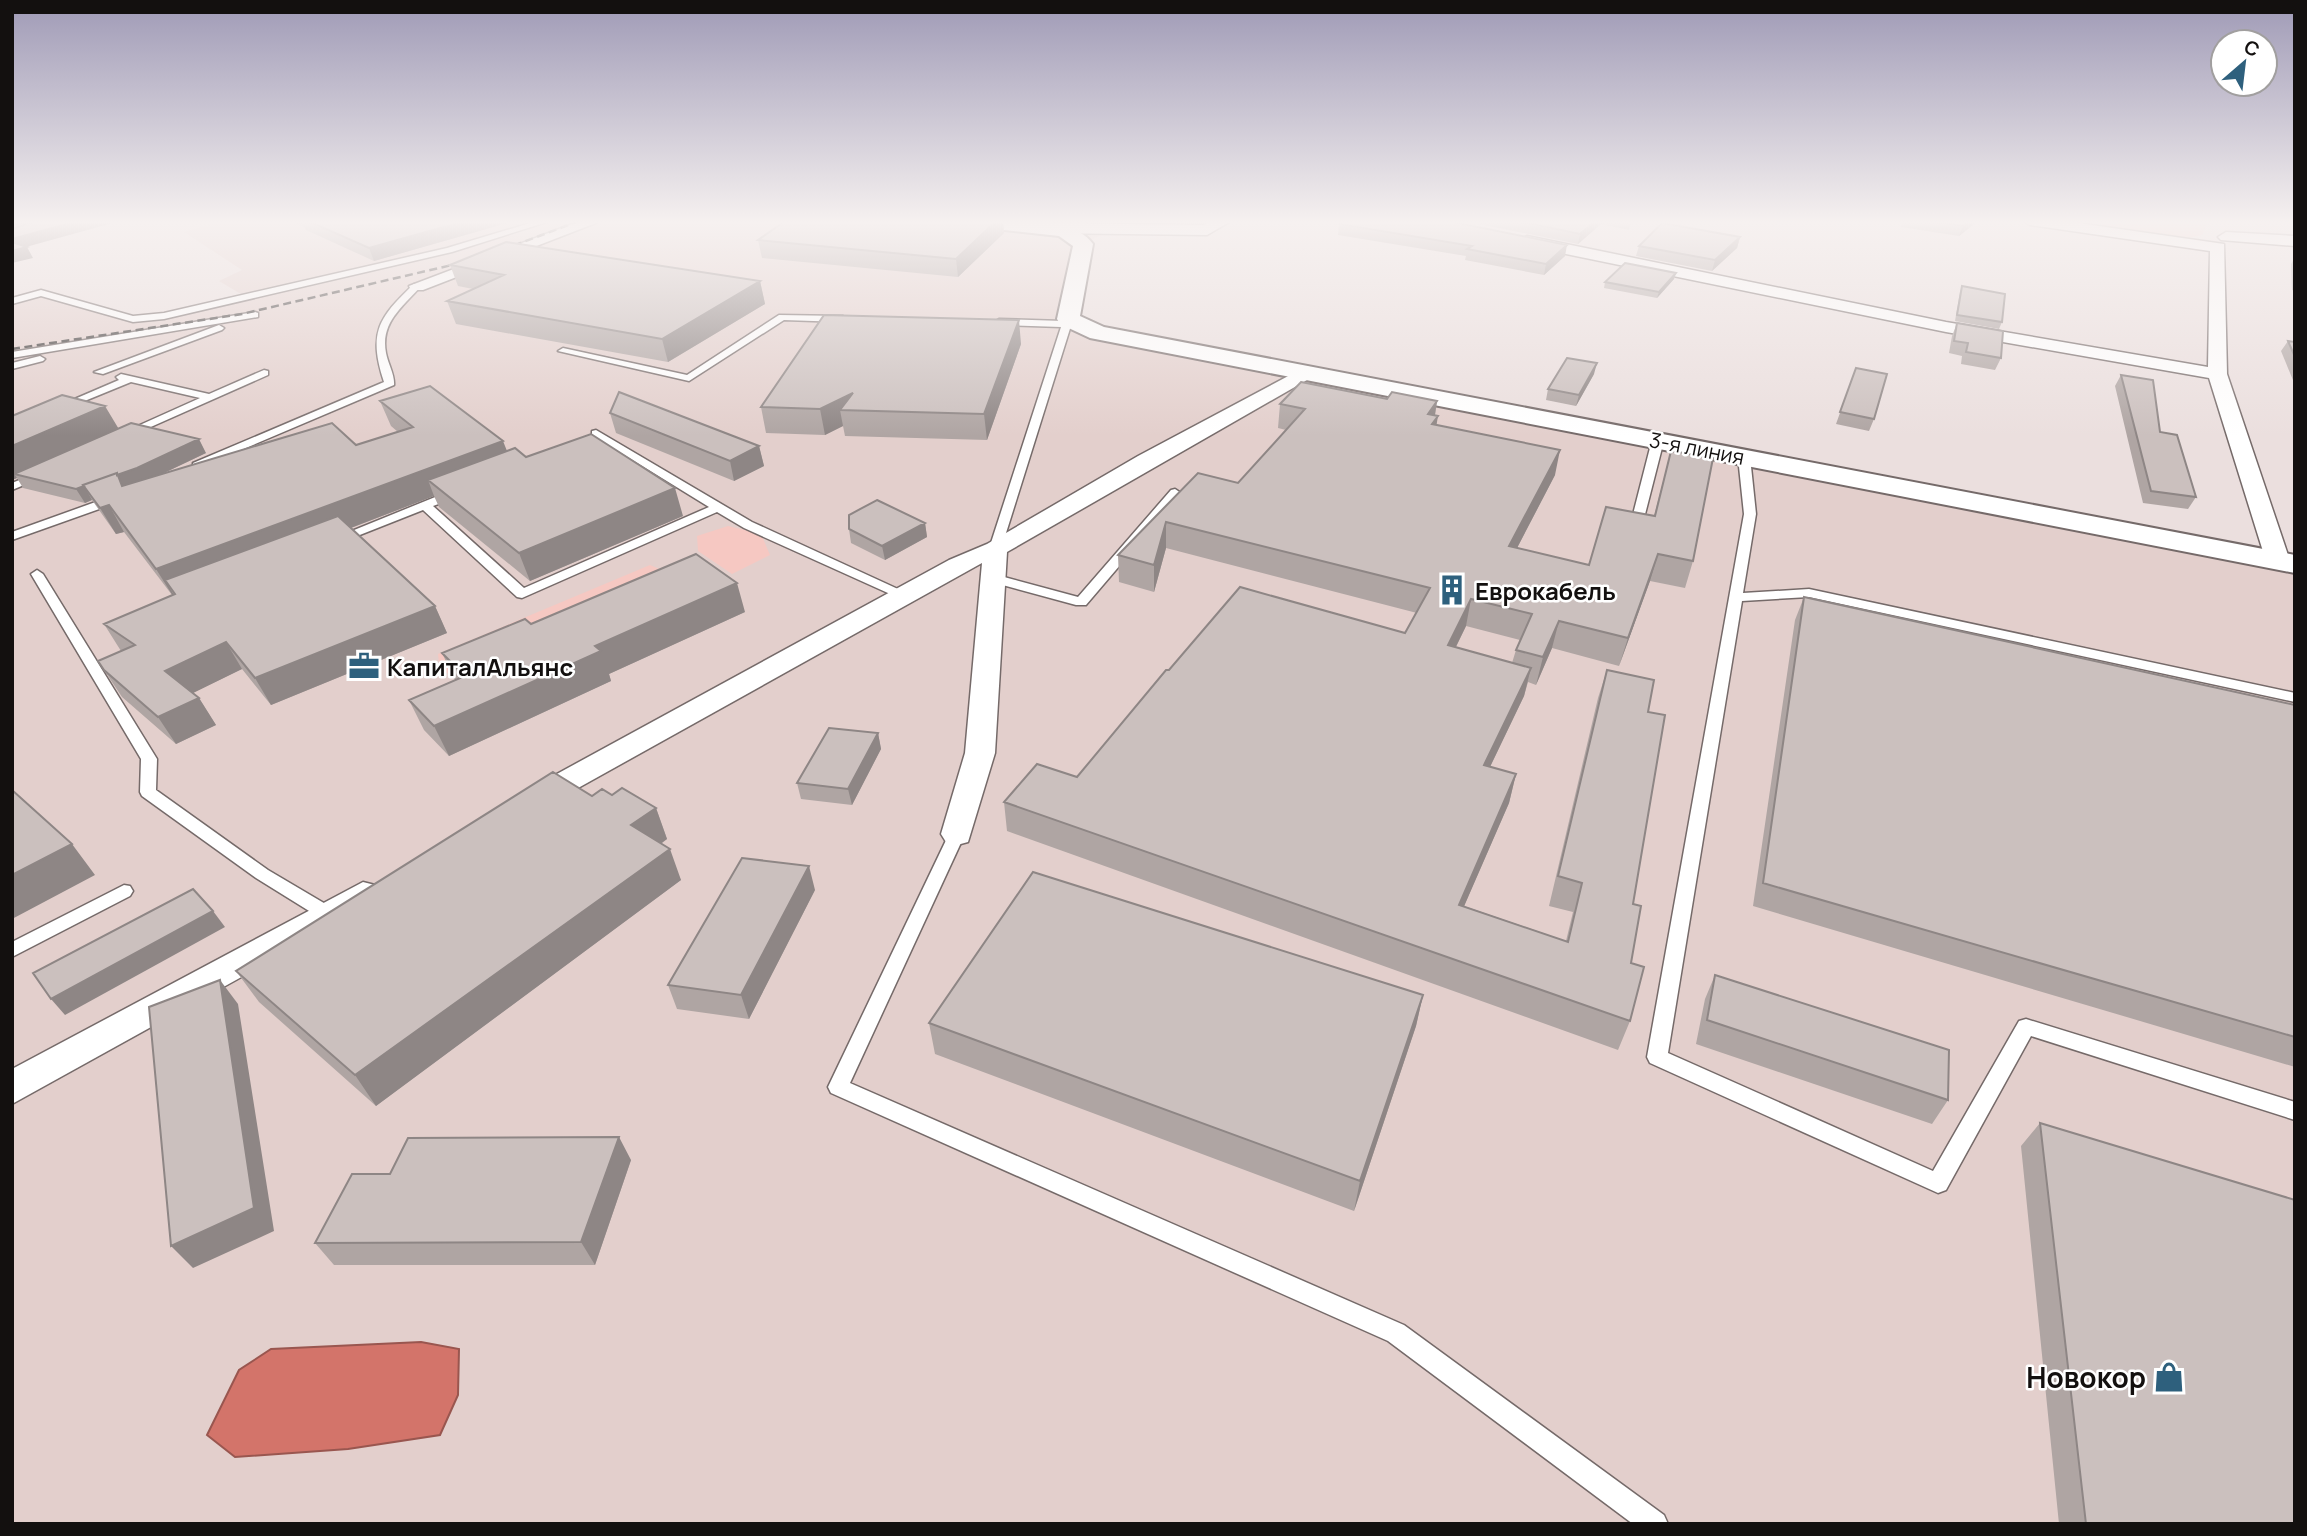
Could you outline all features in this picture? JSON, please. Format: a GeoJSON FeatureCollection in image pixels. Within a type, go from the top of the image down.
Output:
{"type":"FeatureCollection","features":[{"type":"Feature","properties":{"kind":"street"},"geometry":{"type":"LineString","coordinates":[[1067,321],[1072,293]]}},
{"type":"Feature","properties":{"kind":"street"},"geometry":{"type":"LineString","coordinates":[[1778,293],[1947,327],[2217,374]]}},
{"type":"Feature","properties":{"kind":"street"},"geometry":{"type":"LineString","coordinates":[[2221,293],[2217,374],[2286,562]]}},
{"type":"Feature","properties":{"kind":"street","name":"3-я линия"},"geometry":{"type":"LineString","coordinates":[[1067,321],[1098,332],[2286,562]]}},
{"type":"Feature","properties":{"kind":"street"},"geometry":{"type":"LineString","coordinates":[[505,815],[904,595],[995,549],[1307,372]]}},
{"type":"Feature","properties":{"kind":"street"},"geometry":{"type":"LineString","coordinates":[[957,834],[979,753],[995,549]]}},
{"type":"Feature","properties":{"kind":"street"},"geometry":{"type":"LineString","coordinates":[[12,1088],[387,881]]}},
{"type":"Feature","properties":{"kind":"lane"},"geometry":{"type":"LineString","coordinates":[[12,301],[41,293],[133,320],[191,311],[269,293]]}},
{"type":"Feature","properties":{"kind":"lane"},"geometry":{"type":"LineString","coordinates":[[188,470],[390,383],[377,349],[387,314],[410,293]]}},
{"type":"Feature","properties":{"kind":"lane"},"geometry":{"type":"LineString","coordinates":[[12,354],[255,315],[99,372],[210,397]]}},
{"type":"Feature","properties":{"kind":"lane"},"geometry":{"type":"LineString","coordinates":[[564,351],[689,378],[782,317],[859,319]]}},
{"type":"Feature","properties":{"kind":"lane"},"geometry":{"type":"LineString","coordinates":[[12,366],[106,343],[107,339],[133,320]]}},
{"type":"Feature","properties":{"kind":"lane"},"geometry":{"type":"LineString","coordinates":[[983,322],[1067,321],[995,549]]}},
{"type":"Feature","properties":{"kind":"lane"},"geometry":{"type":"LineString","coordinates":[[111,442],[264,373]]}},
{"type":"Feature","properties":{"kind":"lane"},"geometry":{"type":"LineString","coordinates":[[47,413],[130,379]]}},
{"type":"Feature","properties":{"kind":"lane"},"geometry":{"type":"LineString","coordinates":[[597,438],[748,525],[904,595]]}},
{"type":"Feature","properties":{"kind":"lane"},"geometry":{"type":"LineString","coordinates":[[1635,530],[1658,440]]}},
{"type":"Feature","properties":{"kind":"lane"},"geometry":{"type":"LineString","coordinates":[[1744,457],[1750,514],[1657,1057],[1938,1183],[2026,1027],[2295,1111]]}},
{"type":"Feature","properties":{"kind":"lane"},"geometry":{"type":"LineString","coordinates":[[12,487],[49,470]]}},
{"type":"Feature","properties":{"kind":"lane"},"geometry":{"type":"LineString","coordinates":[[322,545],[464,491]]}},
{"type":"Feature","properties":{"kind":"lane"},"geometry":{"type":"LineString","coordinates":[[993,578],[1081,602],[1175,493]]}},
{"type":"Feature","properties":{"kind":"lane"},"geometry":{"type":"LineString","coordinates":[[12,536],[126,495]]}},
{"type":"Feature","properties":{"kind":"lane"},"geometry":{"type":"LineString","coordinates":[[425,505],[522,594],[718,507]]}},
{"type":"Feature","properties":{"kind":"lane"},"geometry":{"type":"LineString","coordinates":[[37,574],[149,759],[148,792],[262,874],[328,914]]}},
{"type":"Feature","properties":{"kind":"lane"},"geometry":{"type":"LineString","coordinates":[[1736,597],[1809,593],[2295,698]]}},
{"type":"Feature","properties":{"kind":"lane"},"geometry":{"type":"LineString","coordinates":[[957,834],[838,1087],[1396,1333],[1655,1524]]}},
{"type":"Feature","properties":{"kind":"lane"},"geometry":{"type":"LineString","coordinates":[[12,950],[124,891]]}},
{"type":"Feature","properties":{"kind":"shaded area"},"geometry":{"type":"Polygon","coordinates":[[[41,293],[133,319],[246,297],[239,293],[1073,293],[1068,319],[1080,326],[2295,564],[2295,1524],[12,1524],[12,301],[41,293]]]}},
{"type":"Feature","properties":{"kind":"shaded area"},"geometry":{"type":"Polygon","coordinates":[[[728,526],[761,534],[770,555],[732,574],[698,551],[697,536],[728,526]]]}},
{"type":"Feature","properties":{"kind":"shaded area"},"geometry":{"type":"Polygon","coordinates":[[[650,565],[666,572],[465,675],[440,672],[438,654],[650,565]]]}},
{"type":"Feature","properties":{"kind":"shaded area"},"geometry":{"type":"Polygon","coordinates":[[[421,1342],[459,1349],[458,1395],[440,1435],[348,1449],[235,1457],[207,1435],[239,1370],[271,1349],[421,1342]]]}},
{"type":"Feature","properties":{"kind":"building"},"geometry":{"type":"Polygon","coordinates":[[[465,293],[740,293],[662,339],[447,301],[465,293]]]}},
{"type":"Feature","properties":{"kind":"building"},"geometry":{"type":"Polygon","coordinates":[[[1961,293],[2005,294],[2002,322],[1957,315],[1961,293]]]}},
{"type":"Feature","properties":{"kind":"building"},"geometry":{"type":"Polygon","coordinates":[[[824,315],[1019,320],[984,414],[840,410],[853,393],[820,409],[761,407],[824,315]]]}},
{"type":"Feature","properties":{"kind":"building"},"geometry":{"type":"Polygon","coordinates":[[[1957,323],[2003,331],[2001,358],[1966,352],[1968,343],[1954,341],[1957,323]]]}},
{"type":"Feature","properties":{"kind":"building"},"geometry":{"type":"Polygon","coordinates":[[[2288,341],[2295,342],[2295,357],[2288,341]]]}},
{"type":"Feature","properties":{"kind":"building"},"geometry":{"type":"Polygon","coordinates":[[[1567,358],[1597,363],[1579,395],[1548,389],[1567,358]]]}},
{"type":"Feature","properties":{"kind":"building"},"geometry":{"type":"Polygon","coordinates":[[[1856,368],[1887,374],[1874,419],[1840,412],[1856,368]]]}},
{"type":"Feature","properties":{"kind":"building"},"geometry":{"type":"Polygon","coordinates":[[[2121,375],[2153,380],[2160,432],[2177,435],[2196,497],[2151,491],[2121,375]]]}},
{"type":"Feature","properties":{"kind":"building"},"geometry":{"type":"Polygon","coordinates":[[[1301,382],[1387,399],[1392,392],[1437,401],[1428,414],[1438,416],[1432,424],[1560,450],[1509,546],[1589,565],[1606,507],[1655,516],[1671,451],[1713,458],[1693,561],[1658,554],[1628,638],[1559,621],[1543,657],[1516,650],[1532,614],[1471,599],[1448,645],[1531,668],[1484,765],[1516,774],[1459,905],[1568,942],[1582,883],[1558,876],[1607,670],[1654,680],[1648,712],[1665,715],[1633,904],[1641,906],[1631,963],[1644,967],[1630,1021],[1004,802],[1037,764],[1077,777],[1166,670],[1169,670],[1240,587],[1405,633],[1430,588],[1166,522],[1154,565],[1118,555],[1198,473],[1238,483],[1305,409],[1280,404],[1301,382]]]}},
{"type":"Feature","properties":{"kind":"building"},"geometry":{"type":"Polygon","coordinates":[[[430,386],[503,441],[156,569],[109,505],[100,508],[83,485],[117,473],[122,486],[332,423],[356,445],[413,427],[380,401],[430,386]]]}},
{"type":"Feature","properties":{"kind":"building"},"geometry":{"type":"Polygon","coordinates":[[[619,392],[759,446],[730,461],[610,413],[619,392]]]}},
{"type":"Feature","properties":{"kind":"building"},"geometry":{"type":"Polygon","coordinates":[[[62,395],[105,406],[12,446],[12,416],[62,395]]]}},
{"type":"Feature","properties":{"kind":"building"},"geometry":{"type":"Polygon","coordinates":[[[131,423],[199,439],[137,468],[76,489],[14,474],[131,423]]]}},
{"type":"Feature","properties":{"kind":"building"},"geometry":{"type":"Polygon","coordinates":[[[591,434],[675,488],[519,553],[428,480],[515,448],[526,457],[591,434]]]}},
{"type":"Feature","properties":{"kind":"building"},"geometry":{"type":"Polygon","coordinates":[[[877,500],[925,523],[882,546],[849,529],[849,515],[877,500]]]}},
{"type":"Feature","properties":{"kind":"building"},"geometry":{"type":"Polygon","coordinates":[[[338,516],[435,606],[255,678],[226,642],[165,671],[199,698],[158,717],[104,670],[98,661],[135,645],[104,624],[175,594],[165,580],[338,516]]]}},
{"type":"Feature","properties":{"kind":"building"},"geometry":{"type":"Polygon","coordinates":[[[696,554],[737,583],[595,646],[601,651],[434,726],[409,700],[465,676],[442,653],[525,619],[531,624],[696,554]]]}},
{"type":"Feature","properties":{"kind":"building"},"geometry":{"type":"Polygon","coordinates":[[[1804,597],[2295,705],[2295,1037],[1763,883],[1804,597]]]}},
{"type":"Feature","properties":{"kind":"building"},"geometry":{"type":"Polygon","coordinates":[[[829,728],[878,733],[848,789],[797,783],[829,728]]]}},
{"type":"Feature","properties":{"kind":"building"},"geometry":{"type":"Polygon","coordinates":[[[553,772],[592,796],[602,789],[612,795],[622,788],[656,808],[631,825],[670,849],[355,1075],[236,971],[553,772]]]}},
{"type":"Feature","properties":{"kind":"building"},"geometry":{"type":"Polygon","coordinates":[[[12,790],[72,844],[12,875],[12,790]]]}},
{"type":"Feature","properties":{"kind":"building"},"geometry":{"type":"Polygon","coordinates":[[[742,858],[809,866],[741,995],[668,985],[742,858]]]}},
{"type":"Feature","properties":{"kind":"building"},"geometry":{"type":"Polygon","coordinates":[[[1033,872],[1423,995],[1360,1181],[929,1023],[1033,872]]]}},
{"type":"Feature","properties":{"kind":"building"},"geometry":{"type":"Polygon","coordinates":[[[193,889],[213,911],[51,999],[33,973],[193,889]]]}},
{"type":"Feature","properties":{"kind":"building"},"geometry":{"type":"Polygon","coordinates":[[[1715,975],[1949,1050],[1948,1100],[1707,1020],[1715,975]]]}},
{"type":"Feature","properties":{"kind":"building"},"geometry":{"type":"Polygon","coordinates":[[[220,980],[254,1208],[171,1246],[149,1007],[220,980]]]}},
{"type":"Feature","properties":{"kind":"building","name":"Новокор"},"geometry":{"type":"Polygon","coordinates":[[[2040,1123],[2295,1200],[2295,1524],[2086,1524],[2040,1123]]]}},
{"type":"Feature","properties":{"kind":"building"},"geometry":{"type":"Polygon","coordinates":[[[619,1137],[581,1242],[315,1243],[352,1174],[390,1174],[408,1138],[619,1137]]]}},
{"type":"Feature","properties":{"kind":"railway"},"geometry":{"type":"LineString","coordinates":[[12,349],[242,314],[333,293]]}},
{"type":"Feature","properties":{"kind":"place","name":"Еврокабель"},"geometry":{"type":"Point","coordinates":[1452,590]}},
{"type":"Feature","properties":{"kind":"place","name":"КапиталАльянс"},"geometry":{"type":"Point","coordinates":[364,666]}},
{"type":"Feature","properties":{"kind":"place","name":"Новокор"},"geometry":{"type":"Point","coordinates":[2169,1377]}}]}
